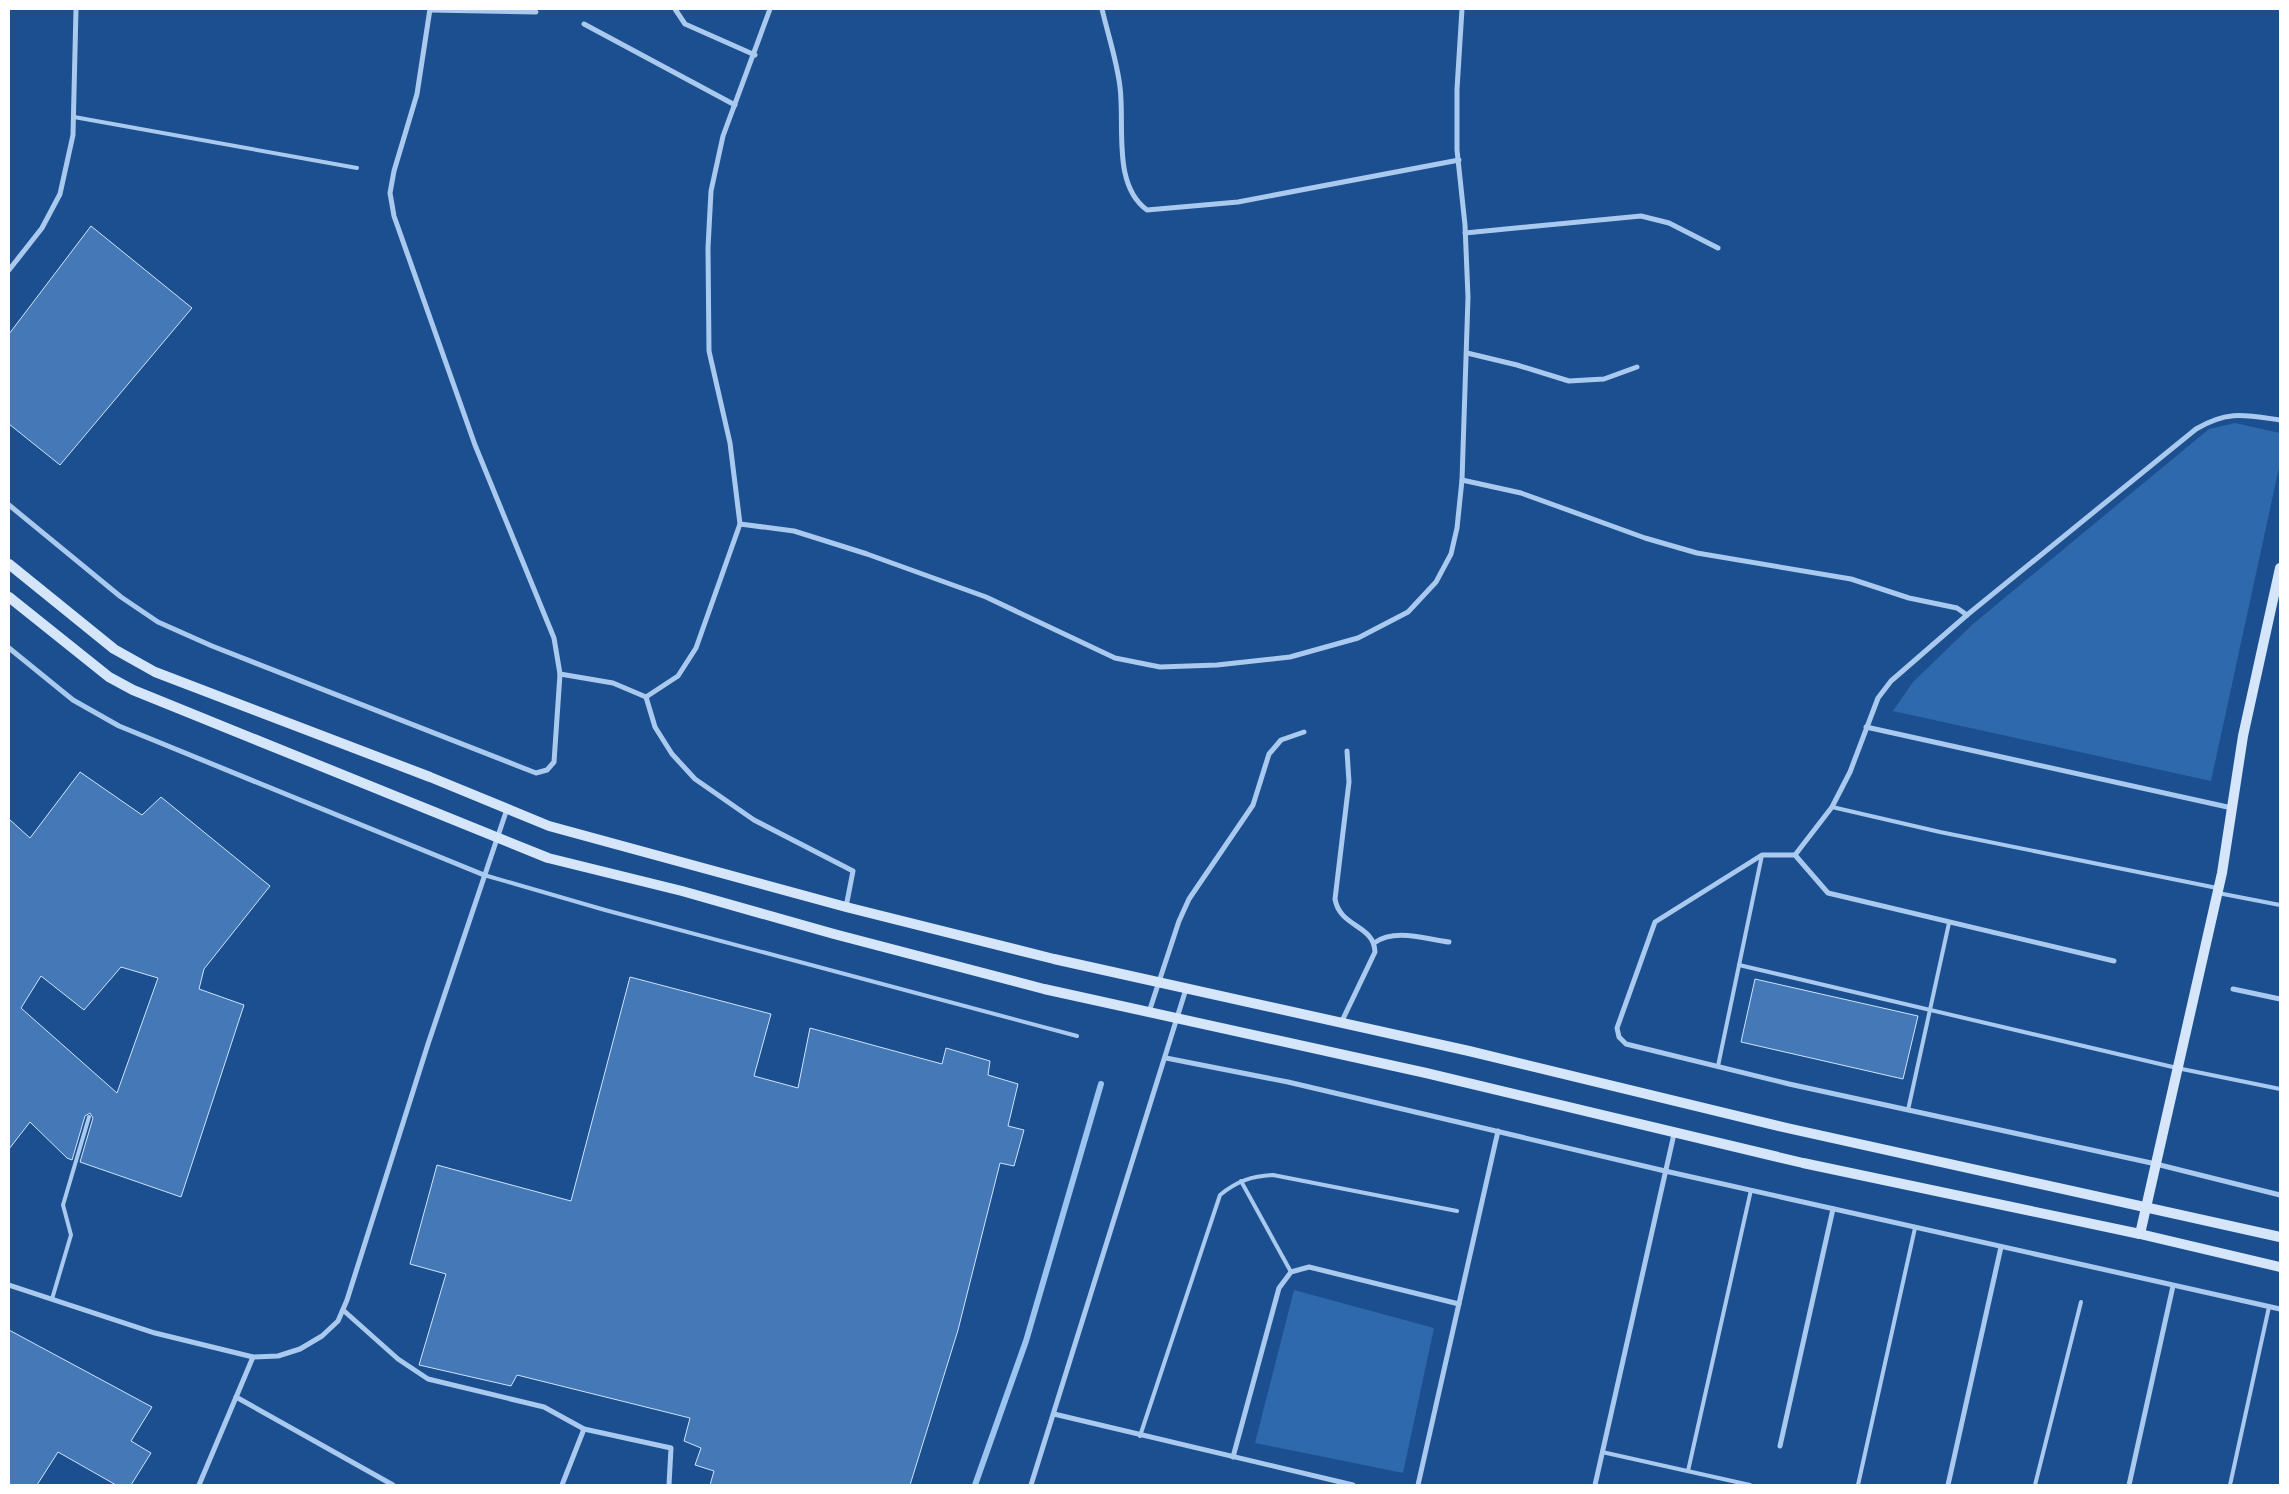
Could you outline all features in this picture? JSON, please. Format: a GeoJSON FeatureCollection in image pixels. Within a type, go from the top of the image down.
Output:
{"type":"FeatureCollection","features":[{"type":"Feature","properties":{"kind":"street"},"geometry":{"type":"LineString","coordinates":[[9,270],[42,228],[60,194],[73,135],[76,9]]}},
{"type":"Feature","properties":{"kind":"street"},"geometry":{"type":"LineString","coordinates":[[675,9],[686,24],[755,55]]}},
{"type":"Feature","properties":{"kind":"street"},"geometry":{"type":"LineString","coordinates":[[646,696],[678,676],[696,648],[740,524],[730,443],[709,351],[708,248],[711,191],[723,136],[755,55],[770,9]]}},
{"type":"Feature","properties":{"kind":"street"},"geometry":{"type":"LineString","coordinates":[[1102,9],[1120,89],[1124,168],[1130,189],[1138,204],[1147,210],[1238,202],[1458,160]]}},
{"type":"Feature","properties":{"kind":"street"},"geometry":{"type":"LineString","coordinates":[[740,524],[794,531],[986,596],[1114,658],[1160,667],[1217,665],[1299,654],[1358,638],[1408,612],[1436,582],[1451,554],[1457,528],[1462,480],[1468,297],[1465,233],[1458,160],[1457,89],[1462,9]]}},
{"type":"Feature","properties":{"kind":"street"},"geometry":{"type":"LineString","coordinates":[[9,505],[121,597],[158,622],[220,649],[536,773],[547,770],[554,762],[560,674],[554,638],[475,445],[394,216],[390,193],[394,171],[417,94],[430,10],[536,12]]}},
{"type":"Feature","properties":{"kind":"street"},"geometry":{"type":"LineString","coordinates":[[584,24],[735,105]]}},
{"type":"Feature","properties":{"kind":"street"},"geometry":{"type":"LineString","coordinates":[[1465,233],[1641,216],[1669,224],[1718,248]]}},
{"type":"Feature","properties":{"kind":"street"},"geometry":{"type":"LineString","coordinates":[[1467,353],[1517,364],[1569,381],[1604,379],[1636,368]]}},
{"type":"Feature","properties":{"kind":"street"},"geometry":{"type":"LineString","coordinates":[[1795,855],[1832,807],[1850,772],[1878,698],[1891,682],[1967,615],[2196,429],[2215,418],[2242,415],[2280,420]]}},
{"type":"Feature","properties":{"kind":"street"},"geometry":{"type":"LineString","coordinates":[[1462,480],[1543,500],[1645,538],[1697,553],[1851,580],[1908,598],[1957,608],[1967,615]]}},
{"type":"Feature","properties":{"kind":"street"},"geometry":{"type":"LineString","coordinates":[[9,564],[114,649],[155,672],[430,777],[549,826],[846,907],[1044,957],[1469,1051],[1787,1128],[2280,1237]]}},
{"type":"Feature","properties":{"kind":"street"},"geometry":{"type":"LineString","coordinates":[[2140,1234],[2218,891],[2243,736],[2280,568]]}},
{"type":"Feature","properties":{"kind":"street"},"geometry":{"type":"LineString","coordinates":[[9,597],[109,677],[133,690],[548,858],[682,890],[834,934],[1035,986],[1426,1073],[1674,1134],[1959,1197],[2140,1234],[2280,1267]]}},
{"type":"Feature","properties":{"kind":"street"},"geometry":{"type":"LineString","coordinates":[[9,648],[74,700],[119,726],[484,875]]}},
{"type":"Feature","properties":{"kind":"street"},"geometry":{"type":"LineString","coordinates":[[560,674],[613,684],[646,696]]}},
{"type":"Feature","properties":{"kind":"street"},"geometry":{"type":"LineString","coordinates":[[646,696],[655,726],[672,754],[695,779],[754,820],[853,871],[846,907]]}},
{"type":"Feature","properties":{"kind":"street"},"geometry":{"type":"LineString","coordinates":[[1866,726],[2232,808]]}},
{"type":"Feature","properties":{"kind":"street"},"geometry":{"type":"LineString","coordinates":[[1149,1012],[1179,920],[1189,899],[1253,805],[1269,754],[1281,740],[1304,732]]}},
{"type":"Feature","properties":{"kind":"street"},"geometry":{"type":"LineString","coordinates":[[1341,1023],[1372,960],[1374,943],[1371,937],[1341,916],[1337,909],[1336,899],[1349,782],[1347,751]]}},
{"type":"Feature","properties":{"kind":"street"},"geometry":{"type":"LineString","coordinates":[[9,1285],[155,1333],[252,1357],[278,1356],[300,1349],[322,1336],[338,1321],[496,837],[507,809]]}},
{"type":"Feature","properties":{"kind":"street"},"geometry":{"type":"LineString","coordinates":[[2114,961],[1828,893],[1795,855],[1762,855],[1655,922],[1617,1028],[1619,1037],[1626,1044],[1908,1110],[2156,1164],[2280,1195]]}},
{"type":"Feature","properties":{"kind":"street"},"geometry":{"type":"LineString","coordinates":[[1374,943],[1383,936],[1396,934],[1449,942]]}},
{"type":"Feature","properties":{"kind":"street"},"geometry":{"type":"LineString","coordinates":[[1031,1485],[1166,1058],[1186,988]]}},
{"type":"Feature","properties":{"kind":"street"},"geometry":{"type":"LineString","coordinates":[[2232,989],[2280,999]]}},
{"type":"Feature","properties":{"kind":"street"},"geometry":{"type":"LineString","coordinates":[[1166,1058],[1288,1082],[2001,1248],[2280,1309]]}},
{"type":"Feature","properties":{"kind":"street"},"geometry":{"type":"LineString","coordinates":[[1418,1485],[1498,1131]]}},
{"type":"Feature","properties":{"kind":"street"},"geometry":{"type":"LineString","coordinates":[[1595,1485],[1674,1134]]}},
{"type":"Feature","properties":{"kind":"street"},"geometry":{"type":"LineString","coordinates":[[1780,1446],[1833,1209]]}},
{"type":"Feature","properties":{"kind":"street"},"geometry":{"type":"LineString","coordinates":[[1948,1485],[2001,1248]]}},
{"type":"Feature","properties":{"kind":"street"},"geometry":{"type":"LineString","coordinates":[[1234,1457],[1279,1288],[1291,1272],[1309,1267],[1459,1304]]}},
{"type":"Feature","properties":{"kind":"street"},"geometry":{"type":"LineString","coordinates":[[2128,1485],[2173,1286]]}},
{"type":"Feature","properties":{"kind":"street"},"geometry":{"type":"LineString","coordinates":[[343,1310],[398,1359],[428,1379],[544,1407],[584,1429],[671,1448],[670,1485]]}},
{"type":"Feature","properties":{"kind":"street"},"geometry":{"type":"LineString","coordinates":[[199,1485],[252,1357]]}},
{"type":"Feature","properties":{"kind":"street"},"geometry":{"type":"LineString","coordinates":[[236,1397],[393,1485]]}},
{"type":"Feature","properties":{"kind":"street"},"geometry":{"type":"LineString","coordinates":[[1054,1414],[1140,1436],[1353,1485]]}},
{"type":"Feature","properties":{"kind":"street"},"geometry":{"type":"LineString","coordinates":[[562,1485],[584,1429]]}},
{"type":"Feature","properties":{"kind":"lane"},"geometry":{"type":"LineString","coordinates":[[74,117],[357,168]]}},
{"type":"Feature","properties":{"kind":"lane"},"geometry":{"type":"LineString","coordinates":[[1832,807],[2280,905]]}},
{"type":"Feature","properties":{"kind":"lane"},"geometry":{"type":"LineString","coordinates":[[1718,1066],[1762,855]]}},
{"type":"Feature","properties":{"kind":"lane"},"geometry":{"type":"LineString","coordinates":[[484,875],[653,923],[1077,1036]]}},
{"type":"Feature","properties":{"kind":"lane"},"geometry":{"type":"LineString","coordinates":[[1908,1110],[1949,923]]}},
{"type":"Feature","properties":{"kind":"lane"},"geometry":{"type":"LineString","coordinates":[[1739,965],[2177,1068],[2280,1089]]}},
{"type":"Feature","properties":{"kind":"lane"},"geometry":{"type":"LineString","coordinates":[[52,1299],[71,1235],[63,1205],[89,1117]]}},
{"type":"Feature","properties":{"kind":"lane"},"geometry":{"type":"LineString","coordinates":[[1140,1436],[1220,1195],[1240,1181],[1252,1176],[1274,1175],[1457,1211]]}},
{"type":"Feature","properties":{"kind":"lane"},"geometry":{"type":"LineString","coordinates":[[1240,1181],[1291,1272]]}},
{"type":"Feature","properties":{"kind":"lane"},"geometry":{"type":"LineString","coordinates":[[1688,1471],[1751,1190]]}},
{"type":"Feature","properties":{"kind":"lane"},"geometry":{"type":"LineString","coordinates":[[1858,1485],[1915,1228]]}},
{"type":"Feature","properties":{"kind":"lane"},"geometry":{"type":"LineString","coordinates":[[2035,1485],[2081,1302]]}},
{"type":"Feature","properties":{"kind":"lane"},"geometry":{"type":"LineString","coordinates":[[2230,1485],[2268,1306]]}},
{"type":"Feature","properties":{"kind":"lane"},"geometry":{"type":"LineString","coordinates":[[1602,1452],[1750,1485]]}},
{"type":"Feature","properties":{"kind":"shaded area"},"geometry":{"type":"Polygon","coordinates":[[[2235,423],[2280,433],[2280,463],[2211,781],[1893,711],[1913,682],[1973,624],[2209,429],[2235,423]]]}},
{"type":"Feature","properties":{"kind":"shaded area"},"geometry":{"type":"Polygon","coordinates":[[[1294,1290],[1434,1328],[1403,1473],[1255,1443],[1294,1290]]]}},
{"type":"Feature","properties":{"kind":"building"},"geometry":{"type":"Polygon","coordinates":[[[91,226],[192,308],[60,465],[9,424],[9,334],[91,226]]]}},
{"type":"Feature","properties":{"kind":"building"},"geometry":{"type":"Polygon","coordinates":[[[80,772],[142,815],[161,797],[270,886],[204,969],[199,989],[244,1005],[181,1197],[80,1162],[93,1118],[90,1113],[85,1116],[72,1160],[67,1158],[30,1122],[9,1149],[9,819],[30,838],[80,772]],[[121,967],[84,1010],[41,976],[21,1008],[117,1093],[158,978],[121,967]]]}},
{"type":"Feature","properties":{"kind":"building"},"geometry":{"type":"Polygon","coordinates":[[[630,977],[771,1014],[754,1076],[798,1088],[810,1028],[942,1064],[946,1048],[990,1061],[988,1075],[1018,1084],[1008,1126],[1024,1130],[1014,1166],[1000,1163],[958,1330],[910,1485],[710,1485],[714,1471],[695,1465],[701,1448],[684,1441],[690,1418],[517,1375],[511,1386],[419,1365],[446,1274],[410,1264],[437,1165],[571,1201],[630,977]]]}},
{"type":"Feature","properties":{"kind":"building"},"geometry":{"type":"Polygon","coordinates":[[[1755,979],[1918,1016],[1903,1079],[1741,1042],[1755,979]]]}},
{"type":"Feature","properties":{"kind":"building"},"geometry":{"type":"Polygon","coordinates":[[[9,1330],[152,1407],[131,1441],[151,1453],[131,1485],[116,1485],[58,1452],[37,1485],[9,1485],[9,1330]]]}},
{"type":"Feature","properties":{"kind":"waterway"},"geometry":{"type":"LineString","coordinates":[[975,1485],[1026,1341],[1101,1084]]}}]}
